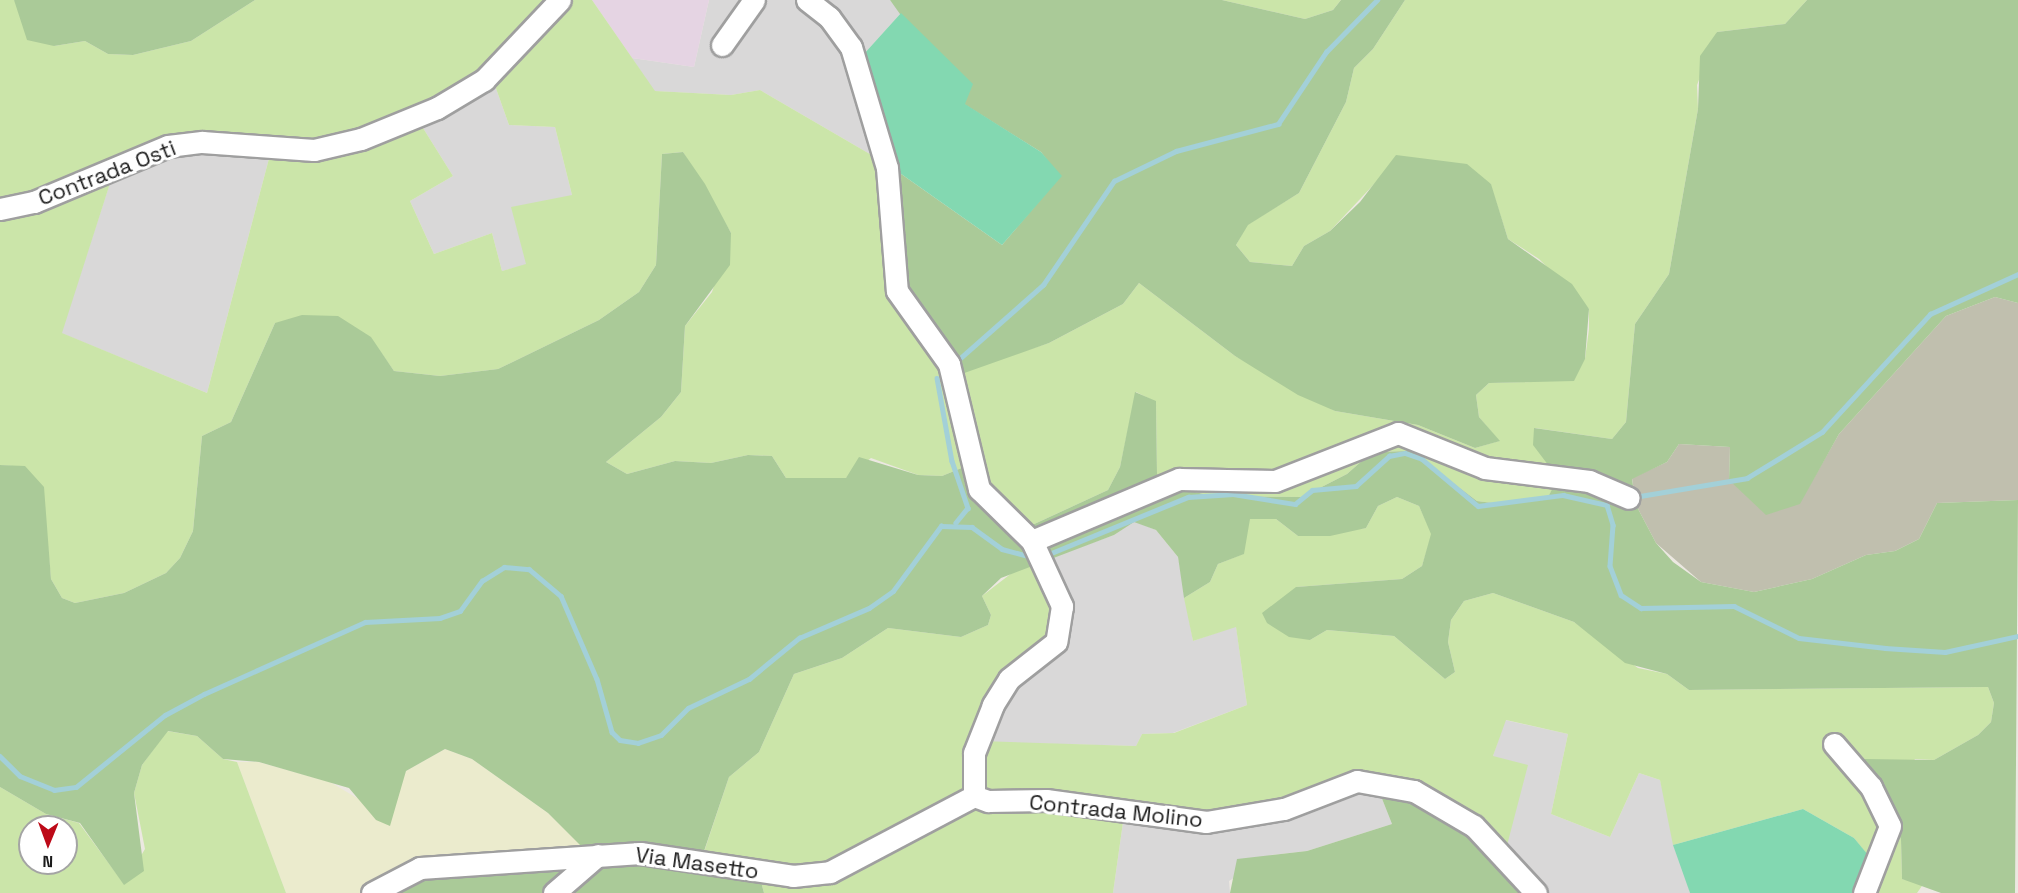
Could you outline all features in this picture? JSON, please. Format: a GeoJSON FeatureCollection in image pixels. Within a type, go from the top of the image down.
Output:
{"type":"FeatureCollection","features":[{"type":"Feature","properties":{"kind":"street","name":"Contrada Osti"},"geometry":{"type":"LineString","coordinates":[[0,209],[34,202],[168,146],[202,142],[314,150],[361,139],[437,108],[484,80],[560,0]]}},
{"type":"Feature","properties":{"kind":"street"},"geometry":{"type":"LineString","coordinates":[[722,45],[754,0]]}},
{"type":"Feature","properties":{"kind":"street"},"geometry":{"type":"LineString","coordinates":[[807,0],[829,17],[850,47],[887,168],[897,291],[949,364],[980,489],[1033,543],[1047,565],[1062,606],[1062,625],[1056,642],[1009,679],[993,705],[974,753],[974,796]]}},
{"type":"Feature","properties":{"kind":"street"},"geometry":{"type":"LineString","coordinates":[[1033,543],[1179,478],[1275,481],[1398,433],[1485,468],[1589,481],[1629,498]]}},
{"type":"Feature","properties":{"kind":"street"},"geometry":{"type":"LineString","coordinates":[[1834,744],[1871,787],[1890,826],[1864,893]]}},
{"type":"Feature","properties":{"kind":"street","name":"Contrada Molino"},"geometry":{"type":"LineString","coordinates":[[974,796],[988,801],[1046,800],[1206,822],[1284,809],[1357,781],[1414,791],[1474,826],[1536,893]]}},
{"type":"Feature","properties":{"kind":"street","name":"Via Masetto"},"geometry":{"type":"LineString","coordinates":[[372,893],[420,868],[640,853],[793,876],[830,872],[974,796]]}},
{"type":"Feature","properties":{"kind":"street"},"geometry":{"type":"LineString","coordinates":[[554,893],[598,855]]}},
{"type":"Feature","properties":{"kind":"shaded area"},"geometry":{"type":"Polygon","coordinates":[[[592,0],[709,0],[694,67],[632,58],[592,0]]]}},
{"type":"Feature","properties":{"kind":"shaded area"},"geometry":{"type":"Polygon","coordinates":[[[709,0],[890,0],[901,13],[854,65],[887,164],[760,90],[731,95],[654,91],[632,58],[694,67],[709,0]]]}},
{"type":"Feature","properties":{"kind":"shaded area"},"geometry":{"type":"Polygon","coordinates":[[[493,80],[509,125],[555,127],[572,195],[526,265],[502,271],[492,233],[434,254],[410,201],[453,176],[418,120],[493,80]]]}},
{"type":"Feature","properties":{"kind":"shaded area"},"geometry":{"type":"Polygon","coordinates":[[[271,151],[207,393],[61,333],[114,171],[159,153],[271,151]]]}},
{"type":"Feature","properties":{"kind":"shaded area"},"geometry":{"type":"Polygon","coordinates":[[[1995,297],[2018,303],[2018,500],[1937,503],[1919,539],[1895,551],[1866,555],[1812,579],[1754,592],[1701,582],[1656,543],[1636,505],[1632,478],[1667,462],[1679,444],[1730,447],[1729,480],[1799,504],[1839,434],[1946,316],[1995,297]]]}},
{"type":"Feature","properties":{"kind":"shaded area"},"geometry":{"type":"Polygon","coordinates":[[[1134,521],[1156,530],[1178,557],[1193,641],[1236,626],[1247,705],[1173,733],[1142,734],[1136,746],[980,742],[1042,561],[1114,535],[1134,521]]]}},
{"type":"Feature","properties":{"kind":"shaded area"},"geometry":{"type":"Polygon","coordinates":[[[1505,720],[1568,734],[1551,814],[1610,837],[1639,773],[1660,780],[1690,893],[1538,893],[1505,853],[1493,756],[1505,720]]]}},
{"type":"Feature","properties":{"kind":"shaded area"},"geometry":{"type":"Polygon","coordinates":[[[1377,786],[1392,824],[1307,851],[1271,855],[1229,881],[1230,893],[1113,893],[1124,815],[1377,786]]]}},
{"type":"Feature","properties":{"kind":"green space"},"geometry":{"type":"Polygon","coordinates":[[[0,0],[14,0],[54,46],[85,41],[108,54],[133,55],[191,41],[255,0],[592,0],[655,91],[731,95],[760,90],[887,164],[1000,359],[1049,343],[1123,304],[1139,283],[1235,356],[1335,411],[1418,425],[1475,448],[1499,441],[1479,417],[1476,395],[1489,383],[1531,382],[1585,359],[1589,329],[1589,309],[1539,259],[1508,239],[1490,183],[1377,181],[1330,231],[1304,246],[1292,266],[1250,262],[1236,245],[1247,225],[1299,193],[1346,102],[1354,68],[1373,49],[1405,0],[1807,0],[1785,24],[1717,32],[1697,85],[1698,109],[1669,274],[1635,324],[1626,422],[1612,439],[1535,428],[1559,478],[1548,497],[1500,504],[1477,501],[1411,451],[1372,452],[1347,474],[1302,497],[1212,496],[1178,488],[1157,474],[1156,402],[1136,392],[1120,467],[1108,490],[1017,532],[964,467],[942,476],[918,475],[871,458],[846,478],[786,478],[772,456],[748,455],[711,463],[675,461],[627,474],[606,462],[661,417],[681,392],[685,326],[712,292],[731,233],[683,152],[662,154],[656,265],[639,292],[599,320],[498,369],[440,376],[394,371],[370,337],[275,323],[231,422],[202,436],[193,531],[180,558],[166,573],[124,593],[75,603],[62,598],[51,579],[46,528],[25,467],[0,465],[0,0]],[[493,80],[418,120],[453,176],[410,201],[434,254],[492,233],[502,271],[526,264],[511,207],[572,195],[555,127],[509,125],[493,80]],[[271,151],[159,153],[114,171],[62,333],[207,393],[271,151]]]}},
{"type":"Feature","properties":{"kind":"green space"},"geometry":{"type":"Polygon","coordinates":[[[14,0],[255,0],[191,41],[133,55],[108,54],[85,41],[54,46],[27,40],[14,0]]]}},
{"type":"Feature","properties":{"kind":"green space"},"geometry":{"type":"Polygon","coordinates":[[[890,0],[1222,0],[1305,19],[1333,10],[1341,0],[1405,0],[1373,49],[1354,68],[1346,102],[1299,193],[1248,225],[1236,245],[1250,262],[1292,266],[1304,246],[1330,231],[1360,202],[1396,155],[1467,164],[1491,184],[1508,239],[1572,284],[1589,309],[1585,359],[1574,381],[1489,383],[1476,395],[1479,417],[1500,441],[1475,448],[1418,425],[1335,411],[1298,395],[1235,356],[1139,283],[1123,304],[1049,343],[953,377],[897,300],[887,164],[1002,245],[1060,177],[1041,152],[964,104],[890,0]]]}},
{"type":"Feature","properties":{"kind":"green space"},"geometry":{"type":"Polygon","coordinates":[[[1222,0],[1341,0],[1333,10],[1305,19],[1222,0]]]}},
{"type":"Feature","properties":{"kind":"green space"},"geometry":{"type":"Polygon","coordinates":[[[1807,0],[2018,0],[2018,303],[1995,297],[1946,316],[1839,434],[1800,504],[1766,515],[1729,480],[1730,447],[1679,444],[1667,462],[1632,479],[1636,505],[1656,543],[1673,562],[1701,582],[1754,592],[1812,579],[1866,555],[1895,551],[1919,539],[1937,503],[2018,500],[2015,893],[1941,893],[1902,879],[1901,840],[1888,799],[1864,759],[1934,760],[1978,735],[1991,722],[1994,703],[1988,687],[1689,690],[1667,674],[1625,663],[1574,622],[1493,593],[1464,601],[1451,620],[1448,642],[1455,672],[1445,679],[1394,636],[1327,630],[1310,640],[1289,637],[1267,623],[1262,613],[1296,587],[1402,579],[1422,566],[1431,534],[1419,506],[1397,497],[1378,506],[1366,528],[1330,536],[1298,536],[1276,519],[1250,519],[1244,554],[1218,564],[1210,582],[1184,598],[1178,557],[1156,530],[1134,522],[1114,535],[1001,578],[982,596],[991,615],[988,625],[961,637],[888,628],[842,658],[794,674],[759,752],[729,777],[699,866],[760,878],[764,893],[375,893],[420,870],[584,849],[548,813],[472,759],[445,749],[406,771],[390,826],[376,820],[349,788],[259,762],[223,759],[197,736],[168,731],[142,765],[134,793],[144,871],[124,885],[78,822],[78,815],[46,814],[0,787],[0,465],[25,466],[44,487],[51,579],[62,598],[75,603],[124,593],[166,573],[180,558],[193,531],[202,436],[231,422],[275,323],[302,315],[338,316],[371,337],[394,371],[440,376],[498,369],[599,320],[639,292],[656,265],[662,154],[683,152],[705,184],[731,233],[730,265],[685,326],[681,392],[661,417],[606,462],[627,474],[675,461],[711,463],[748,455],[772,456],[786,478],[846,478],[859,457],[918,475],[942,476],[964,467],[1017,532],[1108,490],[1120,467],[1135,392],[1156,401],[1157,474],[1178,488],[1212,496],[1302,497],[1347,474],[1372,452],[1411,451],[1477,501],[1500,504],[1548,497],[1558,478],[1533,445],[1534,428],[1612,439],[1626,422],[1635,324],[1669,274],[1698,109],[1700,56],[1717,32],[1785,24],[1807,0]]]}},
{"type":"Feature","properties":{"kind":"green space"},"geometry":{"type":"Polygon","coordinates":[[[901,13],[973,84],[965,104],[1041,152],[1062,176],[1002,245],[887,164],[854,65],[901,13]]]}},
{"type":"Feature","properties":{"kind":"green space"},"geometry":{"type":"Polygon","coordinates":[[[1397,497],[1419,506],[1432,534],[1422,566],[1402,579],[1296,587],[1310,640],[1327,630],[1394,636],[1445,679],[1455,672],[1448,642],[1451,620],[1464,601],[1493,593],[1574,622],[1638,668],[1667,674],[1689,690],[1988,687],[1994,703],[1991,722],[1978,735],[1934,760],[1915,759],[1888,799],[1901,840],[1902,879],[1924,883],[1917,893],[1873,893],[1882,873],[1854,838],[1803,809],[1673,845],[1660,780],[1639,773],[1610,837],[1551,814],[1568,734],[1506,720],[1493,756],[1528,765],[1505,853],[1377,786],[1273,815],[1124,815],[1113,893],[764,893],[760,878],[699,867],[729,777],[759,752],[794,674],[842,658],[888,628],[961,637],[988,625],[991,615],[982,596],[1017,569],[1042,561],[1058,586],[1054,647],[1014,675],[980,741],[1136,746],[1142,734],[1174,733],[1247,705],[1236,627],[1193,641],[1184,598],[1210,582],[1218,564],[1243,554],[1249,519],[1276,519],[1298,536],[1366,528],[1378,506],[1397,497]]]}},
{"type":"Feature","properties":{"kind":"green space"},"geometry":{"type":"Polygon","coordinates":[[[167,731],[197,736],[223,759],[237,762],[286,893],[0,893],[0,787],[50,815],[18,815],[18,875],[78,875],[78,823],[124,884],[145,849],[134,793],[142,765],[167,731]]]}},
{"type":"Feature","properties":{"kind":"green space"},"geometry":{"type":"Polygon","coordinates":[[[445,749],[472,759],[548,813],[585,849],[375,893],[286,893],[237,762],[258,762],[330,782],[357,798],[400,782],[406,771],[445,749]]]}},
{"type":"Feature","properties":{"kind":"green space"},"geometry":{"type":"Polygon","coordinates":[[[1377,786],[1435,802],[1538,893],[1230,893],[1237,859],[1307,851],[1392,824],[1377,786]]]}},
{"type":"Feature","properties":{"kind":"green space"},"geometry":{"type":"Polygon","coordinates":[[[1803,809],[1854,838],[1883,873],[1873,893],[1690,893],[1673,845],[1803,809]]]}},
{"type":"Feature","properties":{"kind":"waterway"},"geometry":{"type":"LineString","coordinates":[[957,361],[1043,285],[1114,181],[1176,151],[1278,124],[1326,52],[1377,0]]}},
{"type":"Feature","properties":{"kind":"waterway"},"geometry":{"type":"LineString","coordinates":[[1634,497],[1747,478],[1822,432],[1930,314],[2018,274]]}},
{"type":"Feature","properties":{"kind":"waterway"},"geometry":{"type":"LineString","coordinates":[[937,378],[952,461],[968,508],[956,523]]}},
{"type":"Feature","properties":{"kind":"waterway"},"geometry":{"type":"LineString","coordinates":[[1044,556],[1188,497],[1233,494],[1295,504],[1312,490],[1356,486],[1389,456],[1405,453],[1422,459],[1478,506],[1563,495],[1607,505],[1613,525],[1610,566],[1621,595],[1641,608],[1734,606],[1799,638],[1885,648],[1945,652],[2018,636]]}},
{"type":"Feature","properties":{"kind":"waterway"},"geometry":{"type":"LineString","coordinates":[[0,756],[20,776],[54,790],[76,787],[165,715],[204,694],[365,622],[440,618],[460,611],[482,581],[504,567],[529,569],[561,596],[597,679],[612,732],[620,740],[638,743],[661,735],[688,708],[749,679],[799,638],[869,608],[893,591],[941,526],[972,527],[1002,549],[1032,557]]}}]}
